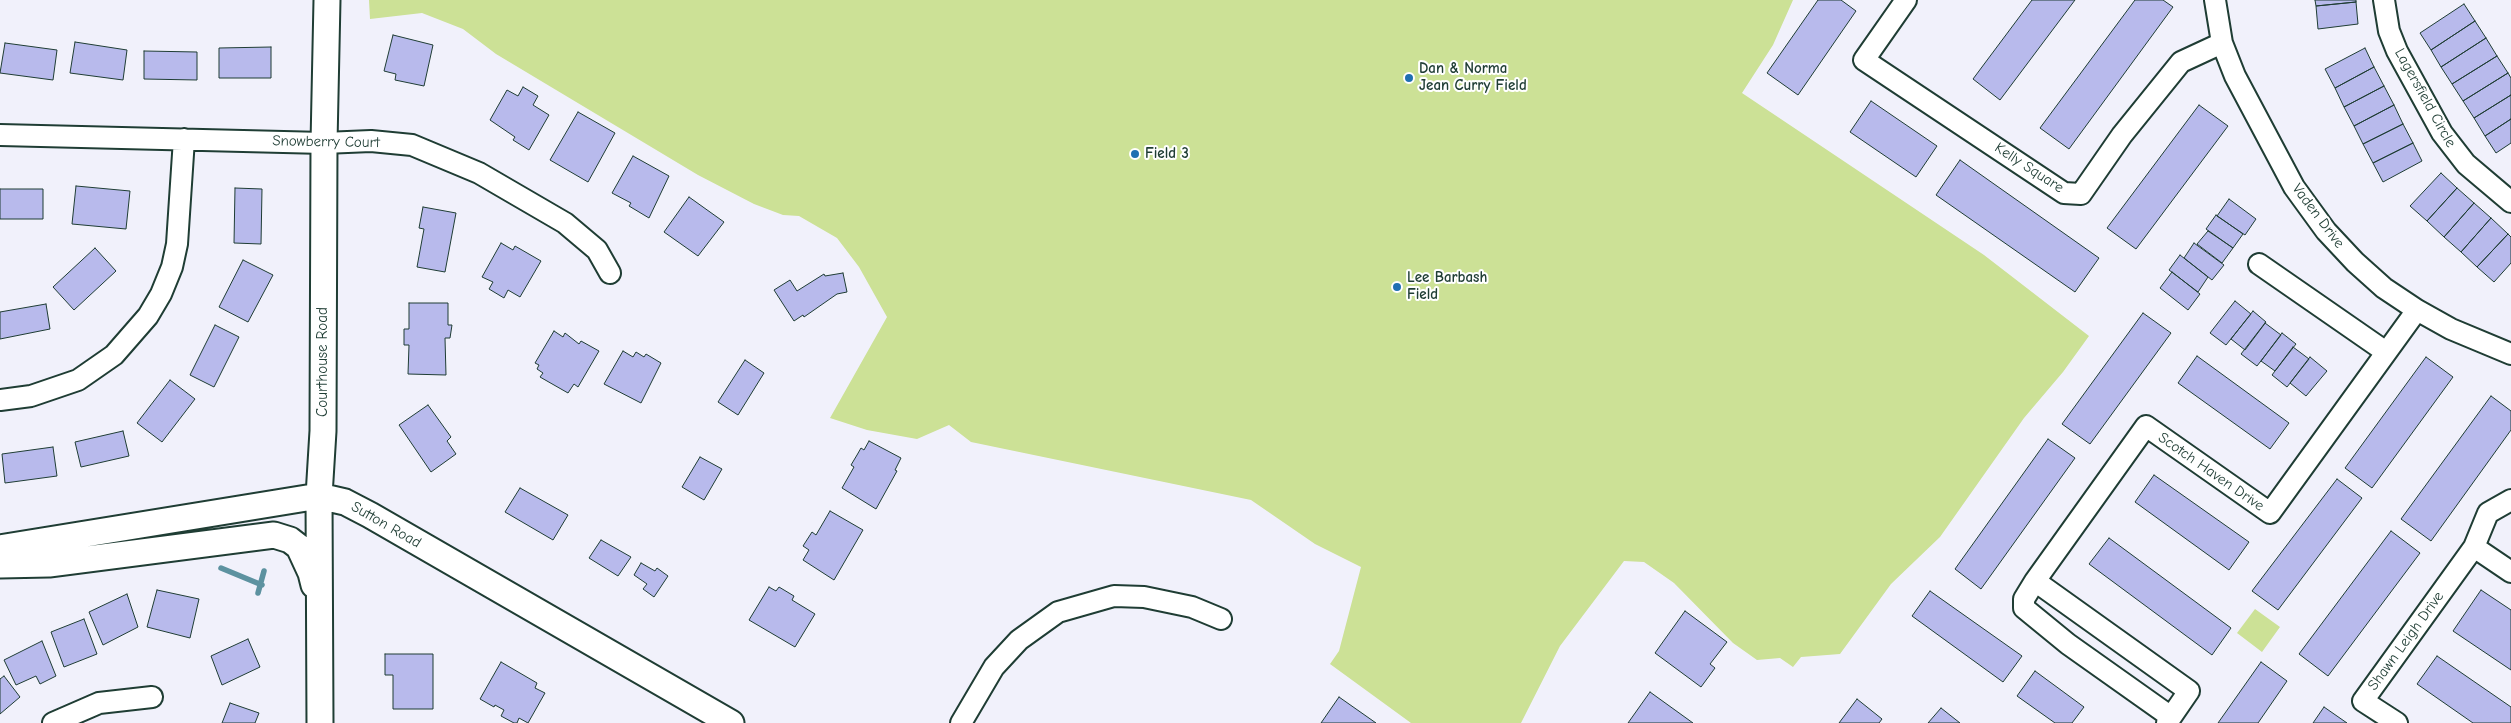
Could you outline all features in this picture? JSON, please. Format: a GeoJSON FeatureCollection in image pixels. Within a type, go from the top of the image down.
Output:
{"type":"FeatureCollection","features":[{"type":"Feature","properties":{"kind":"street","name":"Courthouse Road"},"geometry":{"type":"LineString","coordinates":[[320,723],[319,496],[323,432],[324,143],[327,0]]}},
{"type":"Feature","properties":{"kind":"street","name":"Kelly Square"},"geometry":{"type":"LineString","coordinates":[[1906,0],[1864,60],[2064,193],[2081,194],[2122,135],[2180,62],[2222,43]]}},
{"type":"Feature","properties":{"kind":"street","name":"Vaden Drive"},"geometry":{"type":"LineString","coordinates":[[2215,0],[2222,43],[2235,76],[2294,188],[2326,232],[2384,288],[2417,310],[2451,329],[2511,354]]}},
{"type":"Feature","properties":{"kind":"street","name":"Lagersfield Circle"},"geometry":{"type":"LineString","coordinates":[[2384,0],[2389,31],[2397,51],[2442,133],[2466,164],[2511,202]]}},
{"type":"Feature","properties":{"kind":"street","name":"Snowberry Court"},"geometry":{"type":"LineString","coordinates":[[0,135],[324,143],[371,141],[412,145],[441,155],[479,173],[565,223],[597,250],[610,273]]}},
{"type":"Feature","properties":{"kind":"street"},"geometry":{"type":"LineString","coordinates":[[0,400],[31,396],[78,380],[114,355],[148,316],[161,294],[172,267],[177,244],[184,139]]}},
{"type":"Feature","properties":{"kind":"street"},"geometry":{"type":"LineString","coordinates":[[2259,264],[2386,352]]}},
{"type":"Feature","properties":{"kind":"street","name":"Scotch Haven Drive"},"geometry":{"type":"LineString","coordinates":[[2035,581],[2190,691],[2169,720],[2068,644],[2024,608],[2024,598],[2035,581],[2146,426],[2270,513],[2417,310]]}},
{"type":"Feature","properties":{"kind":"street","name":"Sutton Road"},"geometry":{"type":"LineString","coordinates":[[0,548],[319,496],[345,502],[731,723]]}},
{"type":"Feature","properties":{"kind":"street","name":"Shawn Leigh Drive"},"geometry":{"type":"LineString","coordinates":[[2397,723],[2363,701],[2474,547],[2488,513],[2511,500]]}},
{"type":"Feature","properties":{"kind":"street"},"geometry":{"type":"LineString","coordinates":[[0,565],[49,564],[261,536],[283,536],[299,547],[304,557],[311,573],[320,612]]}},
{"type":"Feature","properties":{"kind":"street"},"geometry":{"type":"LineString","coordinates":[[2474,547],[2511,572]]}},
{"type":"Feature","properties":{"kind":"street"},"geometry":{"type":"LineString","coordinates":[[961,723],[994,667],[1019,640],[1058,612],[1114,596],[1144,597],[1192,607],[1221,619]]}},
{"type":"Feature","properties":{"kind":"street"},"geometry":{"type":"LineString","coordinates":[[53,723],[99,703],[152,697]]}},
{"type":"Feature","properties":{"kind":"green space"},"geometry":{"type":"Polygon","coordinates":[[[369,0],[1793,0],[1773,45],[1742,93],[1984,255],[2089,336],[2063,372],[2024,418],[1940,537],[1891,584],[1840,654],[1801,657],[1793,667],[1780,658],[1757,660],[1733,643],[1674,583],[1644,562],[1624,561],[1560,646],[1521,723],[1411,723],[1330,664],[1339,651],[1361,567],[1315,544],[1251,500],[971,442],[949,425],[917,439],[867,430],[830,418],[887,317],[859,267],[837,238],[799,216],[783,215],[754,204],[698,175],[496,54],[463,29],[422,13],[370,19],[369,0]]]}},
{"type":"Feature","properties":{"kind":"green space"},"geometry":{"type":"Polygon","coordinates":[[[2255,609],[2280,627],[2262,652],[2237,633],[2255,609]]]}},
{"type":"Feature","properties":{"kind":"building"},"geometry":{"type":"Polygon","coordinates":[[[1818,0],[1841,0],[1856,11],[1798,95],[1767,73],[1818,0]]]}},
{"type":"Feature","properties":{"kind":"building"},"geometry":{"type":"Polygon","coordinates":[[[2032,0],[2075,0],[2000,100],[1973,79],[2032,0]]]}},
{"type":"Feature","properties":{"kind":"building"},"geometry":{"type":"Polygon","coordinates":[[[2135,0],[2163,0],[2173,7],[2069,149],[2040,128],[2135,0]]]}},
{"type":"Feature","properties":{"kind":"building"},"geometry":{"type":"Polygon","coordinates":[[[2315,0],[2356,0],[2356,2],[2316,6],[2315,0]]]}},
{"type":"Feature","properties":{"kind":"building"},"geometry":{"type":"Polygon","coordinates":[[[2356,2],[2358,24],[2318,29],[2316,6],[2356,2]]]}},
{"type":"Feature","properties":{"kind":"building"},"geometry":{"type":"Polygon","coordinates":[[[2464,4],[2475,21],[2431,50],[2420,33],[2464,4]]]}},
{"type":"Feature","properties":{"kind":"building"},"geometry":{"type":"Polygon","coordinates":[[[2475,21],[2486,38],[2441,67],[2431,50],[2475,21]]]}},
{"type":"Feature","properties":{"kind":"building"},"geometry":{"type":"Polygon","coordinates":[[[393,35],[433,45],[424,86],[395,80],[396,74],[384,71],[393,35]]]}},
{"type":"Feature","properties":{"kind":"building"},"geometry":{"type":"Polygon","coordinates":[[[2486,38],[2497,56],[2452,84],[2441,67],[2486,38]]]}},
{"type":"Feature","properties":{"kind":"building"},"geometry":{"type":"Polygon","coordinates":[[[75,42],[127,50],[123,80],[70,73],[75,42]]]}},
{"type":"Feature","properties":{"kind":"building"},"geometry":{"type":"Polygon","coordinates":[[[5,43],[57,50],[53,80],[0,73],[5,43]]]}},
{"type":"Feature","properties":{"kind":"building"},"geometry":{"type":"Polygon","coordinates":[[[271,47],[271,78],[219,78],[219,48],[271,47]]]}},
{"type":"Feature","properties":{"kind":"building"},"geometry":{"type":"Polygon","coordinates":[[[2365,48],[2374,67],[2335,88],[2325,69],[2365,48]]]}},
{"type":"Feature","properties":{"kind":"building"},"geometry":{"type":"Polygon","coordinates":[[[144,51],[197,52],[197,80],[144,79],[144,51]]]}},
{"type":"Feature","properties":{"kind":"building"},"geometry":{"type":"Polygon","coordinates":[[[2497,56],[2508,73],[2463,101],[2452,84],[2497,56]]]}},
{"type":"Feature","properties":{"kind":"building"},"geometry":{"type":"Polygon","coordinates":[[[2374,67],[2384,86],[2344,107],[2335,88],[2374,67]]]}},
{"type":"Feature","properties":{"kind":"building"},"geometry":{"type":"Polygon","coordinates":[[[2508,73],[2511,78],[2511,95],[2474,118],[2463,101],[2508,73]]]}},
{"type":"Feature","properties":{"kind":"building"},"geometry":{"type":"Polygon","coordinates":[[[2384,86],[2394,105],[2354,126],[2344,107],[2384,86]]]}},
{"type":"Feature","properties":{"kind":"building"},"geometry":{"type":"Polygon","coordinates":[[[523,87],[538,96],[533,105],[549,115],[529,150],[513,140],[515,137],[490,120],[507,90],[518,96],[523,87]]]}},
{"type":"Feature","properties":{"kind":"building"},"geometry":{"type":"Polygon","coordinates":[[[2511,95],[2511,119],[2485,136],[2474,118],[2511,95]]]}},
{"type":"Feature","properties":{"kind":"building"},"geometry":{"type":"Polygon","coordinates":[[[1871,101],[1937,146],[1916,177],[1850,132],[1871,101]]]}},
{"type":"Feature","properties":{"kind":"building"},"geometry":{"type":"Polygon","coordinates":[[[2199,105],[2228,126],[2136,249],[2107,228],[2199,105]]]}},
{"type":"Feature","properties":{"kind":"building"},"geometry":{"type":"Polygon","coordinates":[[[2394,105],[2403,124],[2363,144],[2354,126],[2394,105]]]}},
{"type":"Feature","properties":{"kind":"building"},"geometry":{"type":"Polygon","coordinates":[[[578,112],[615,133],[588,182],[550,160],[578,112]]]}},
{"type":"Feature","properties":{"kind":"building"},"geometry":{"type":"Polygon","coordinates":[[[2511,119],[2511,143],[2496,153],[2485,136],[2511,119]]]}},
{"type":"Feature","properties":{"kind":"building"},"geometry":{"type":"Polygon","coordinates":[[[2403,124],[2413,143],[2373,163],[2363,144],[2403,124]]]}},
{"type":"Feature","properties":{"kind":"building"},"geometry":{"type":"Polygon","coordinates":[[[2413,143],[2422,161],[2383,182],[2373,163],[2413,143]]]}},
{"type":"Feature","properties":{"kind":"building"},"geometry":{"type":"Polygon","coordinates":[[[633,156],[669,176],[649,218],[629,206],[631,203],[612,193],[633,156]]]}},
{"type":"Feature","properties":{"kind":"building"},"geometry":{"type":"Polygon","coordinates":[[[1960,160],[2099,258],[2075,292],[1936,195],[1960,160]]]}},
{"type":"Feature","properties":{"kind":"building"},"geometry":{"type":"Polygon","coordinates":[[[2441,173],[2457,188],[2427,221],[2410,206],[2441,173]]]}},
{"type":"Feature","properties":{"kind":"building"},"geometry":{"type":"Polygon","coordinates":[[[76,186],[130,191],[126,229],[72,224],[76,186]]]}},
{"type":"Feature","properties":{"kind":"building"},"geometry":{"type":"Polygon","coordinates":[[[235,188],[262,189],[261,244],[234,243],[235,188]]]}},
{"type":"Feature","properties":{"kind":"building"},"geometry":{"type":"Polygon","coordinates":[[[2457,188],[2474,203],[2444,237],[2427,221],[2457,188]]]}},
{"type":"Feature","properties":{"kind":"building"},"geometry":{"type":"Polygon","coordinates":[[[0,189],[43,189],[43,219],[0,219],[0,189]]]}},
{"type":"Feature","properties":{"kind":"building"},"geometry":{"type":"Polygon","coordinates":[[[689,197],[724,222],[698,256],[664,232],[689,197]]]}},
{"type":"Feature","properties":{"kind":"building"},"geometry":{"type":"Polygon","coordinates":[[[2229,199],[2256,219],[2245,235],[2217,216],[2229,199]]]}},
{"type":"Feature","properties":{"kind":"building"},"geometry":{"type":"Polygon","coordinates":[[[2474,203],[2491,218],[2461,252],[2444,237],[2474,203]]]}},
{"type":"Feature","properties":{"kind":"building"},"geometry":{"type":"Polygon","coordinates":[[[423,207],[456,213],[445,272],[417,267],[424,229],[419,228],[423,207]]]}},
{"type":"Feature","properties":{"kind":"building"},"geometry":{"type":"Polygon","coordinates":[[[2216,215],[2243,234],[2233,248],[2206,229],[2216,215]]]}},
{"type":"Feature","properties":{"kind":"building"},"geometry":{"type":"Polygon","coordinates":[[[2491,218],[2508,234],[2477,267],[2461,252],[2491,218]]]}},
{"type":"Feature","properties":{"kind":"building"},"geometry":{"type":"Polygon","coordinates":[[[2208,231],[2233,248],[2222,263],[2197,244],[2208,231]]]}},
{"type":"Feature","properties":{"kind":"building"},"geometry":{"type":"Polygon","coordinates":[[[2508,234],[2511,237],[2511,263],[2494,282],[2477,267],[2508,234]]]}},
{"type":"Feature","properties":{"kind":"building"},"geometry":{"type":"Polygon","coordinates":[[[501,243],[513,250],[515,246],[541,261],[520,297],[508,290],[504,298],[489,289],[493,282],[482,277],[501,243]]]}},
{"type":"Feature","properties":{"kind":"building"},"geometry":{"type":"Polygon","coordinates":[[[2194,243],[2224,265],[2212,280],[2184,258],[2194,243]]]}},
{"type":"Feature","properties":{"kind":"building"},"geometry":{"type":"Polygon","coordinates":[[[95,248],[116,271],[74,310],[53,287],[95,248]]]}},
{"type":"Feature","properties":{"kind":"building"},"geometry":{"type":"Polygon","coordinates":[[[2180,255],[2208,277],[2198,292],[2169,270],[2180,255]]]}},
{"type":"Feature","properties":{"kind":"building"},"geometry":{"type":"Polygon","coordinates":[[[243,260],[273,275],[248,322],[219,307],[243,260]]]}},
{"type":"Feature","properties":{"kind":"building"},"geometry":{"type":"Polygon","coordinates":[[[2172,272],[2200,294],[2188,310],[2160,288],[2172,272]]]}},
{"type":"Feature","properties":{"kind":"building"},"geometry":{"type":"Polygon","coordinates":[[[843,273],[847,292],[837,294],[804,317],[803,315],[794,321],[774,290],[790,280],[797,291],[824,274],[825,276],[843,273]]]}},
{"type":"Feature","properties":{"kind":"building"},"geometry":{"type":"Polygon","coordinates":[[[2235,301],[2251,314],[2226,345],[2210,333],[2235,301]]]}},
{"type":"Feature","properties":{"kind":"building"},"geometry":{"type":"Polygon","coordinates":[[[409,303],[448,303],[448,325],[452,325],[450,338],[445,338],[446,375],[408,374],[409,345],[404,345],[404,329],[409,329],[409,303]]]}},
{"type":"Feature","properties":{"kind":"building"},"geometry":{"type":"Polygon","coordinates":[[[46,304],[50,329],[0,339],[0,312],[46,304]]]}},
{"type":"Feature","properties":{"kind":"building"},"geometry":{"type":"Polygon","coordinates":[[[2253,311],[2266,322],[2245,350],[2231,339],[2253,311]]]}},
{"type":"Feature","properties":{"kind":"building"},"geometry":{"type":"Polygon","coordinates":[[[2143,313],[2171,333],[2090,444],[2062,424],[2143,313]]]}},
{"type":"Feature","properties":{"kind":"building"},"geometry":{"type":"Polygon","coordinates":[[[2265,323],[2281,335],[2257,366],[2241,354],[2265,323]]]}},
{"type":"Feature","properties":{"kind":"building"},"geometry":{"type":"Polygon","coordinates":[[[215,325],[239,337],[214,387],[190,375],[215,325]]]}},
{"type":"Feature","properties":{"kind":"building"},"geometry":{"type":"Polygon","coordinates":[[[554,331],[563,337],[565,333],[579,344],[581,341],[599,351],[578,387],[574,384],[568,393],[540,377],[543,373],[537,369],[539,365],[535,363],[554,331]]]}},
{"type":"Feature","properties":{"kind":"building"},"geometry":{"type":"Polygon","coordinates":[[[2282,333],[2296,344],[2275,371],[2261,361],[2282,333]]]}},
{"type":"Feature","properties":{"kind":"building"},"geometry":{"type":"Polygon","coordinates":[[[2293,347],[2309,359],[2287,387],[2272,375],[2293,347]]]}},
{"type":"Feature","properties":{"kind":"building"},"geometry":{"type":"Polygon","coordinates":[[[623,351],[633,357],[636,352],[644,357],[646,354],[661,363],[641,403],[604,384],[623,351]]]}},
{"type":"Feature","properties":{"kind":"building"},"geometry":{"type":"Polygon","coordinates":[[[2197,356],[2289,423],[2270,449],[2178,383],[2197,356]]]}},
{"type":"Feature","properties":{"kind":"building"},"geometry":{"type":"Polygon","coordinates":[[[2310,357],[2327,371],[2306,396],[2290,383],[2310,357]]]}},
{"type":"Feature","properties":{"kind":"building"},"geometry":{"type":"Polygon","coordinates":[[[2426,357],[2453,377],[2372,488],[2345,468],[2426,357]]]}},
{"type":"Feature","properties":{"kind":"building"},"geometry":{"type":"Polygon","coordinates":[[[745,360],[764,373],[738,415],[718,402],[745,360]]]}},
{"type":"Feature","properties":{"kind":"building"},"geometry":{"type":"Polygon","coordinates":[[[170,380],[195,399],[162,442],[137,423],[170,380]]]}},
{"type":"Feature","properties":{"kind":"building"},"geometry":{"type":"Polygon","coordinates":[[[2491,396],[2511,411],[2511,430],[2431,541],[2401,519],[2491,396]]]}},
{"type":"Feature","properties":{"kind":"building"},"geometry":{"type":"Polygon","coordinates":[[[428,405],[451,437],[447,441],[456,454],[431,472],[399,425],[428,405]]]}},
{"type":"Feature","properties":{"kind":"building"},"geometry":{"type":"Polygon","coordinates":[[[123,431],[129,456],[81,467],[75,442],[123,431]]]}},
{"type":"Feature","properties":{"kind":"building"},"geometry":{"type":"Polygon","coordinates":[[[2048,439],[2075,458],[1981,589],[1955,569],[2048,439]]]}},
{"type":"Feature","properties":{"kind":"building"},"geometry":{"type":"Polygon","coordinates":[[[869,441],[901,458],[895,470],[897,471],[876,509],[842,488],[854,467],[851,465],[861,448],[864,450],[869,441]]]}},
{"type":"Feature","properties":{"kind":"building"},"geometry":{"type":"Polygon","coordinates":[[[53,447],[57,476],[5,483],[2,454],[53,447]]]}},
{"type":"Feature","properties":{"kind":"building"},"geometry":{"type":"Polygon","coordinates":[[[700,457],[722,469],[704,500],[682,487],[700,457]]]}},
{"type":"Feature","properties":{"kind":"building"},"geometry":{"type":"Polygon","coordinates":[[[2154,475],[2249,542],[2229,570],[2135,502],[2154,475]]]}},
{"type":"Feature","properties":{"kind":"building"},"geometry":{"type":"Polygon","coordinates":[[[2337,479],[2362,498],[2278,610],[2252,591],[2337,479]]]}},
{"type":"Feature","properties":{"kind":"building"},"geometry":{"type":"Polygon","coordinates":[[[520,488],[568,515],[553,540],[505,512],[520,488]]]}},
{"type":"Feature","properties":{"kind":"building"},"geometry":{"type":"Polygon","coordinates":[[[830,511],[863,530],[834,580],[803,560],[809,550],[803,546],[812,532],[816,535],[830,511]]]}},
{"type":"Feature","properties":{"kind":"building"},"geometry":{"type":"Polygon","coordinates":[[[2391,531],[2420,553],[2328,676],[2299,654],[2391,531]]]}},
{"type":"Feature","properties":{"kind":"building"},"geometry":{"type":"Polygon","coordinates":[[[2109,538],[2231,628],[2212,655],[2089,564],[2109,538]]]}},
{"type":"Feature","properties":{"kind":"building"},"geometry":{"type":"Polygon","coordinates":[[[601,540],[631,557],[618,576],[589,558],[601,540]]]}},
{"type":"Feature","properties":{"kind":"building"},"geometry":{"type":"Polygon","coordinates":[[[641,563],[655,571],[657,568],[668,576],[654,597],[643,589],[647,584],[634,575],[641,563]]]}},
{"type":"Feature","properties":{"kind":"building"},"geometry":{"type":"Polygon","coordinates":[[[769,587],[776,591],[779,587],[794,596],[792,600],[815,614],[795,647],[749,620],[769,587]]]}},
{"type":"Feature","properties":{"kind":"building"},"geometry":{"type":"Polygon","coordinates":[[[157,590],[199,599],[190,638],[147,627],[157,590]]]}},
{"type":"Feature","properties":{"kind":"building"},"geometry":{"type":"Polygon","coordinates":[[[2481,590],[2511,610],[2511,670],[2453,631],[2481,590]]]}},
{"type":"Feature","properties":{"kind":"building"},"geometry":{"type":"Polygon","coordinates":[[[1930,591],[2022,656],[2003,682],[1912,616],[1930,591]]]}},
{"type":"Feature","properties":{"kind":"building"},"geometry":{"type":"Polygon","coordinates":[[[127,594],[138,627],[103,645],[89,612],[127,594]]]}},
{"type":"Feature","properties":{"kind":"building"},"geometry":{"type":"Polygon","coordinates":[[[1685,611],[1727,642],[1710,664],[1715,668],[1701,687],[1655,653],[1685,611]]]}},
{"type":"Feature","properties":{"kind":"building"},"geometry":{"type":"Polygon","coordinates":[[[84,619],[97,654],[64,667],[51,632],[84,619]]]}},
{"type":"Feature","properties":{"kind":"building"},"geometry":{"type":"Polygon","coordinates":[[[248,639],[260,667],[222,685],[211,656],[248,639]]]}},
{"type":"Feature","properties":{"kind":"building"},"geometry":{"type":"Polygon","coordinates":[[[42,641],[56,676],[40,684],[36,676],[16,685],[4,660],[42,641]]]}},
{"type":"Feature","properties":{"kind":"building"},"geometry":{"type":"Polygon","coordinates":[[[385,654],[433,654],[433,709],[393,709],[393,675],[385,675],[385,654]]]}},
{"type":"Feature","properties":{"kind":"building"},"geometry":{"type":"Polygon","coordinates":[[[2437,656],[2511,707],[2511,723],[2473,723],[2417,684],[2437,656]]]}},
{"type":"Feature","properties":{"kind":"building"},"geometry":{"type":"Polygon","coordinates":[[[501,662],[537,683],[535,688],[545,693],[528,723],[519,718],[517,723],[514,723],[501,716],[504,710],[480,699],[501,662]]]}},
{"type":"Feature","properties":{"kind":"building"},"geometry":{"type":"Polygon","coordinates":[[[2261,662],[2287,681],[2258,723],[2218,723],[2261,662]]]}},
{"type":"Feature","properties":{"kind":"building"},"geometry":{"type":"Polygon","coordinates":[[[2035,671],[2084,707],[2072,723],[2055,723],[2017,696],[2035,671]]]}},
{"type":"Feature","properties":{"kind":"building"},"geometry":{"type":"Polygon","coordinates":[[[4,676],[20,697],[0,714],[0,679],[4,676]]]}},
{"type":"Feature","properties":{"kind":"building"},"geometry":{"type":"Polygon","coordinates":[[[1650,692],[1693,723],[1628,723],[1650,692]]]}},
{"type":"Feature","properties":{"kind":"building"},"geometry":{"type":"Polygon","coordinates":[[[1339,697],[1376,723],[1321,723],[1339,697]]]}},
{"type":"Feature","properties":{"kind":"building"},"geometry":{"type":"Polygon","coordinates":[[[1857,699],[1882,719],[1879,723],[1839,723],[1857,699]]]}},
{"type":"Feature","properties":{"kind":"building"},"geometry":{"type":"Polygon","coordinates":[[[230,703],[259,713],[255,723],[222,723],[230,703]]]}},
{"type":"Feature","properties":{"kind":"building"},"geometry":{"type":"Polygon","coordinates":[[[2324,707],[2347,723],[2313,723],[2324,707]]]}},
{"type":"Feature","properties":{"kind":"building"},"geometry":{"type":"Polygon","coordinates":[[[1941,708],[1960,723],[1928,723],[1941,708]]]}},
{"type":"Feature","properties":{"kind":"waterway"},"geometry":{"type":"LineString","coordinates":[[221,568],[262,585]]}},
{"type":"Feature","properties":{"kind":"waterway"},"geometry":{"type":"LineString","coordinates":[[258,593],[264,571]]}},
{"type":"Feature","properties":{"kind":"place","name":"Dan & Norma Jean Curry Field"},"geometry":{"type":"Point","coordinates":[1409,78]}},
{"type":"Feature","properties":{"kind":"place","name":"Field 3"},"geometry":{"type":"Point","coordinates":[1135,154]}},
{"type":"Feature","properties":{"kind":"place","name":"Lee Barbash Field"},"geometry":{"type":"Point","coordinates":[1397,287]}}]}
